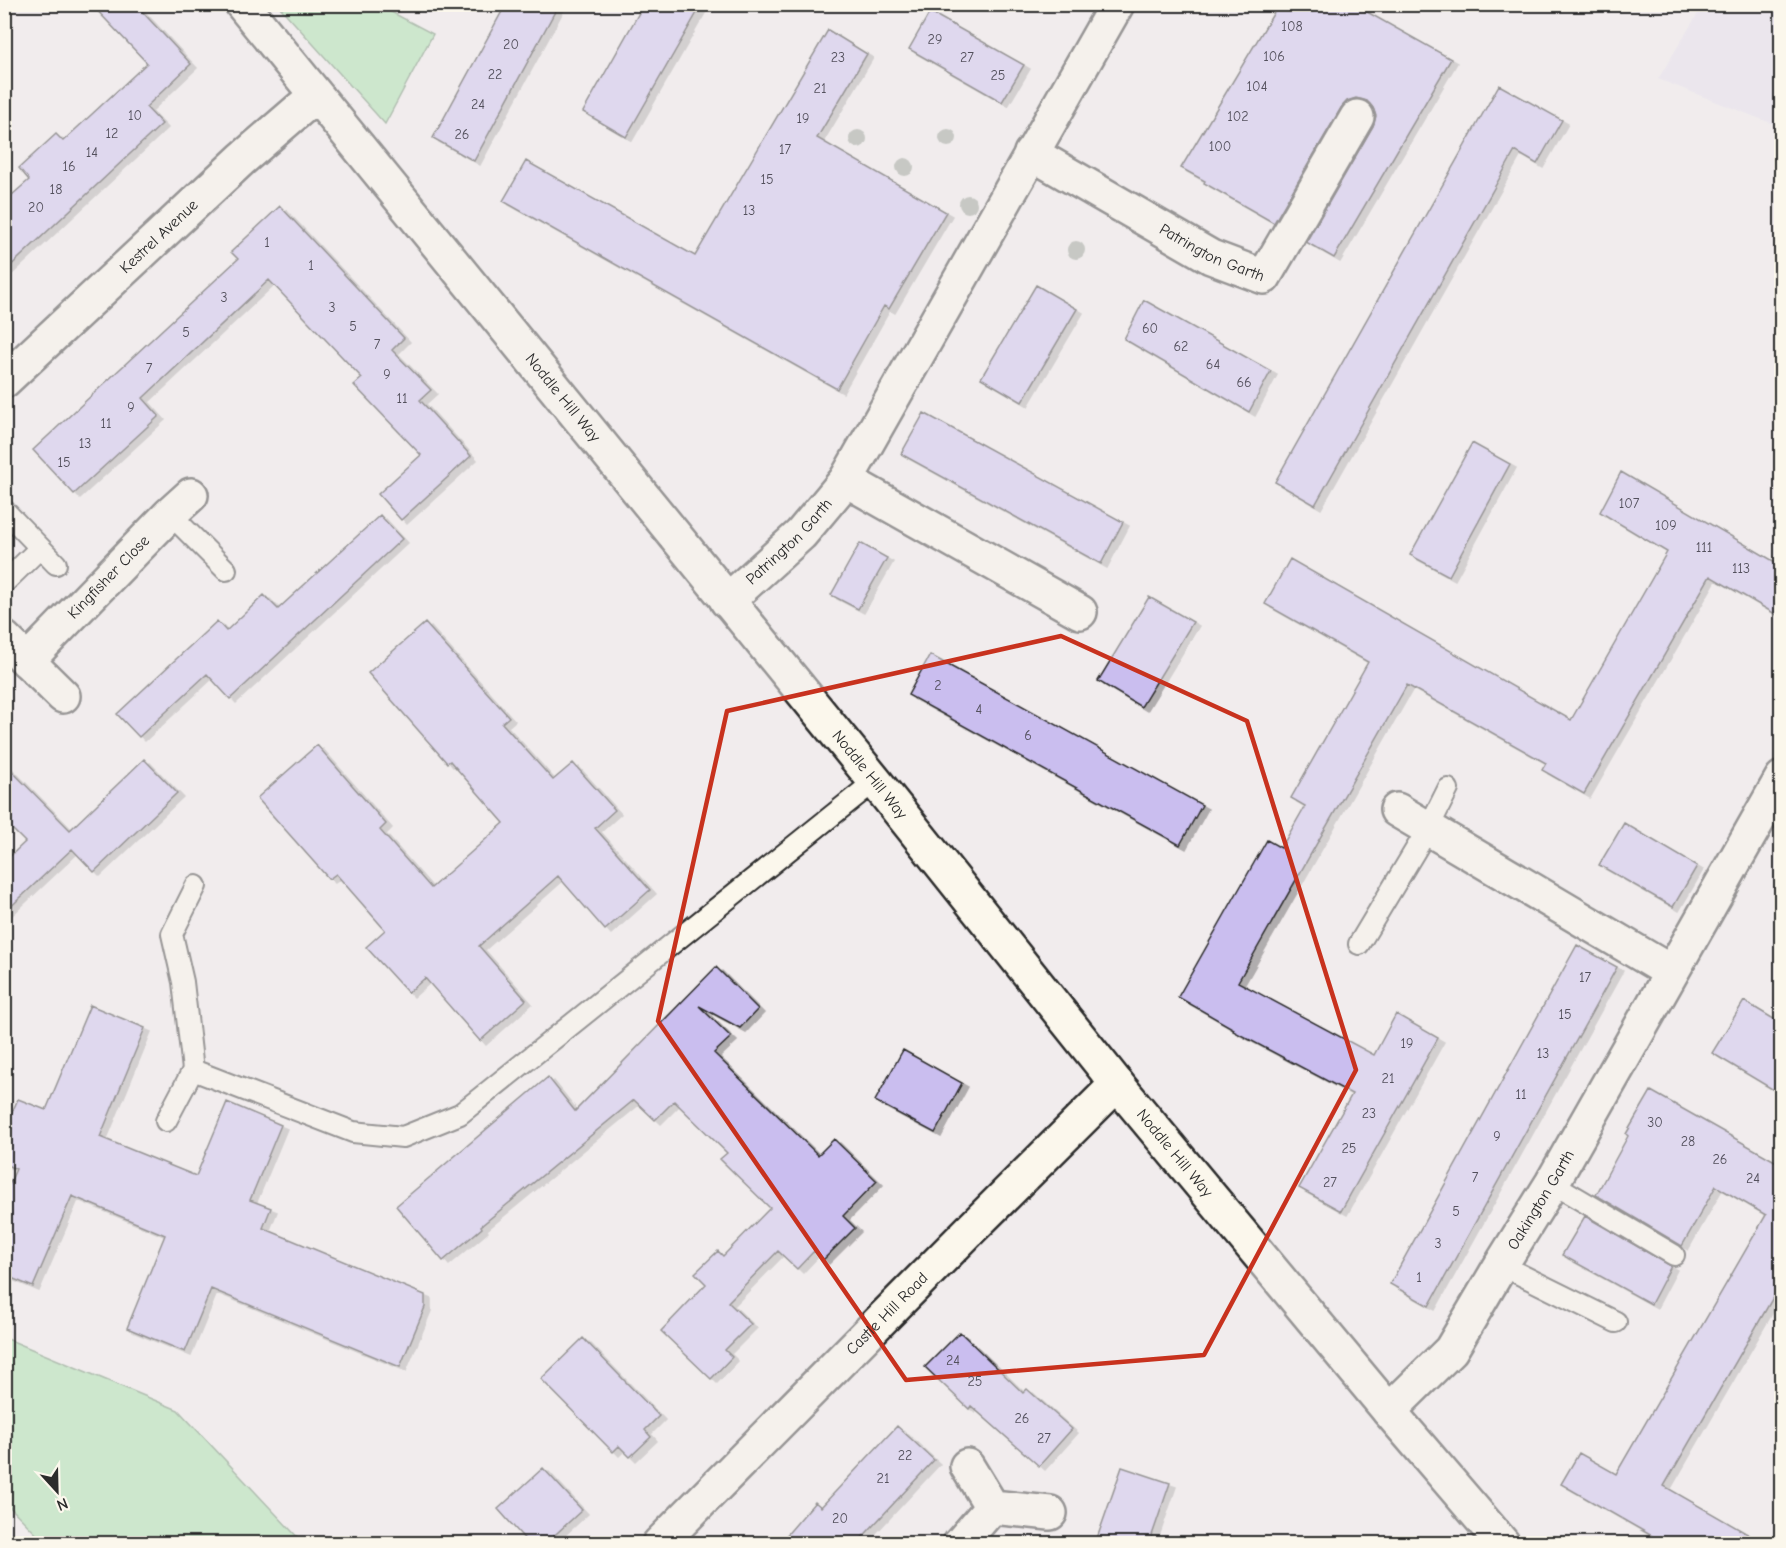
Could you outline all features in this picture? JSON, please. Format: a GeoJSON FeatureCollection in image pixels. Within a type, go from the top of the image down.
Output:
{"type":"FeatureCollection","features":[{"type":"Feature","properties":{"kind":"street","name":"Noddle Hill Way"},"geometry":{"type":"LineString","coordinates":[[242,4],[875,781],[1118,1084],[1389,1411],[1503,1544]]}},
{"type":"Feature","properties":{"kind":"street","name":"Patrington Garth"},"geometry":{"type":"LineString","coordinates":[[727,601],[801,534],[846,480],[1117,4]]}},
{"type":"Feature","properties":{"kind":"street","name":"Kestrel Avenue"},"geometry":{"type":"LineString","coordinates":[[4,381],[242,159],[315,96]]}},
{"type":"Feature","properties":{"kind":"street","name":"Patrington Garth"},"geometry":{"type":"LineString","coordinates":[[1031,153],[1211,257],[1264,277],[1357,117]]}},
{"type":"Feature","properties":{"kind":"street"},"geometry":{"type":"LineString","coordinates":[[846,480],[1080,612]]}},
{"type":"Feature","properties":{"kind":"street","name":"Kingfisher Close"},"geometry":{"type":"LineString","coordinates":[[63,696],[16,649],[180,504]]}},
{"type":"Feature","properties":{"kind":"street","name":"Oakington Garth"},"geometry":{"type":"LineString","coordinates":[[1389,1411],[1451,1350],[1552,1183],[1782,778]]}},
{"type":"Feature","properties":{"kind":"street"},"geometry":{"type":"LineString","coordinates":[[1397,810],[1671,972]]}},
{"type":"Feature","properties":{"kind":"street","name":"Castle Hill Road"},"geometry":{"type":"LineString","coordinates":[[658,1544],[970,1229],[1118,1084]]}},
{"type":"Feature","properties":{"kind":"street"},"geometry":{"type":"LineString","coordinates":[[967,1466],[992,1507]]}},
{"type":"Feature","properties":{"kind":"street"},"geometry":{"type":"LineString","coordinates":[[992,1507],[1050,1513]]}},
{"type":"Feature","properties":{"kind":"street"},"geometry":{"type":"LineString","coordinates":[[960,1544],[992,1507]]}},
{"type":"Feature","properties":{"kind":"lane"},"geometry":{"type":"LineString","coordinates":[[180,504],[226,570]]}},
{"type":"Feature","properties":{"kind":"lane"},"geometry":{"type":"LineString","coordinates":[[4,510],[56,564]]}},
{"type":"Feature","properties":{"kind":"lane"},"geometry":{"type":"LineString","coordinates":[[4,583],[40,548]]}},
{"type":"Feature","properties":{"kind":"lane"},"geometry":{"type":"LineString","coordinates":[[193,1070],[353,1132],[403,1137],[460,1114],[875,781]]}},
{"type":"Feature","properties":{"kind":"lane"},"geometry":{"type":"LineString","coordinates":[[1359,944],[1428,829],[1448,789]]}},
{"type":"Feature","properties":{"kind":"lane"},"geometry":{"type":"LineString","coordinates":[[166,1121],[193,1070],[183,982],[172,934],[196,886]]}},
{"type":"Feature","properties":{"kind":"lane"},"geometry":{"type":"LineString","coordinates":[[1552,1183],[1674,1255]]}},
{"type":"Feature","properties":{"kind":"lane"},"geometry":{"type":"LineString","coordinates":[[1501,1265],[1616,1322]]}},
{"type":"Feature","properties":{"kind":"highlighted area"},"geometry":{"type":"Polygon","coordinates":[[[1061,636],[1247,721],[1356,1070],[1204,1355],[906,1380],[658,1021],[727,711],[1061,636]]]}},
{"type":"Feature","properties":{"kind":"shaded area"},"geometry":{"type":"Polygon","coordinates":[[[1703,5],[1781,5],[1781,127],[1658,79],[1703,5]]]}},
{"type":"Feature","properties":{"kind":"green space"},"geometry":{"type":"Polygon","coordinates":[[[278,5],[378,5],[433,34],[385,124],[278,5]]]}},
{"type":"Feature","properties":{"kind":"green space"},"geometry":{"type":"Polygon","coordinates":[[[5,1338],[178,1410],[303,1543],[45,1543],[5,1502],[5,1338]]]}},
{"type":"Feature","properties":{"kind":"building"},"geometry":{"type":"Polygon","coordinates":[[[91,4],[135,4],[191,64],[146,107],[162,124],[4,272],[4,202],[29,180],[19,168],[56,134],[63,141],[147,63],[91,4]]]}},
{"type":"Feature","properties":{"kind":"building"},"geometry":{"type":"Polygon","coordinates":[[[506,4],[559,4],[474,161],[433,138],[506,4]]]}},
{"type":"Feature","properties":{"kind":"building"},"geometry":{"type":"Polygon","coordinates":[[[644,4],[702,4],[626,137],[583,112],[644,4]]]}},
{"type":"Feature","properties":{"kind":"building"},"geometry":{"type":"Polygon","coordinates":[[[1279,4],[1353,4],[1451,59],[1334,258],[1306,242],[1373,126],[1376,116],[1367,101],[1356,98],[1347,101],[1341,108],[1274,223],[1181,168],[1279,4]]]}},
{"type":"Feature","properties":{"kind":"building"},"geometry":{"type":"Polygon","coordinates":[[[930,12],[1024,65],[1002,102],[909,49],[930,12]]]}},
{"type":"Feature","properties":{"kind":"building"},"geometry":{"type":"Polygon","coordinates":[[[828,30],[867,54],[817,138],[946,212],[889,309],[884,306],[837,389],[503,201],[526,161],[695,256],[828,30]]]}},
{"type":"Feature","properties":{"kind":"building"},"geometry":{"type":"Polygon","coordinates":[[[1499,85],[1562,120],[1537,164],[1515,151],[1315,505],[1275,482],[1499,85]]]}},
{"type":"Feature","properties":{"kind":"building"},"geometry":{"type":"Polygon","coordinates":[[[280,206],[404,338],[392,350],[431,390],[420,400],[471,456],[401,520],[378,494],[421,455],[354,385],[362,378],[269,280],[143,398],[159,416],[74,494],[33,450],[238,259],[231,252],[280,206]]]}},
{"type":"Feature","properties":{"kind":"building"},"geometry":{"type":"Polygon","coordinates":[[[1036,285],[1077,309],[1022,402],[981,378],[1036,285]]]}},
{"type":"Feature","properties":{"kind":"building"},"geometry":{"type":"Polygon","coordinates":[[[1144,300],[1271,371],[1249,412],[1124,339],[1144,300]]]}},
{"type":"Feature","properties":{"kind":"building"},"geometry":{"type":"Polygon","coordinates":[[[924,413],[1123,522],[1101,564],[901,454],[924,413]]]}},
{"type":"Feature","properties":{"kind":"building"},"geometry":{"type":"Polygon","coordinates":[[[1472,443],[1510,464],[1449,576],[1410,555],[1472,443]]]}},
{"type":"Feature","properties":{"kind":"building"},"geometry":{"type":"Polygon","coordinates":[[[1621,472],[1782,566],[1782,618],[1710,576],[1584,794],[1542,770],[1546,763],[1407,685],[1238,982],[1374,1055],[1396,1014],[1438,1038],[1341,1211],[1299,1188],[1352,1094],[1233,1031],[1234,1029],[1178,997],[1267,840],[1281,848],[1305,806],[1291,798],[1368,662],[1265,604],[1290,559],[1571,720],[1667,552],[1600,512],[1621,472]]]}},
{"type":"Feature","properties":{"kind":"building"},"geometry":{"type":"Polygon","coordinates":[[[380,515],[402,539],[230,699],[207,674],[139,737],[117,714],[217,621],[226,631],[264,595],[278,609],[380,515]]]}},
{"type":"Feature","properties":{"kind":"building"},"geometry":{"type":"Polygon","coordinates":[[[860,543],[887,558],[858,609],[831,595],[860,543]]]}},
{"type":"Feature","properties":{"kind":"building"},"geometry":{"type":"Polygon","coordinates":[[[1149,597],[1193,622],[1141,707],[1098,681],[1149,597]]]}},
{"type":"Feature","properties":{"kind":"building"},"geometry":{"type":"Polygon","coordinates":[[[425,623],[509,717],[502,723],[553,780],[573,763],[615,810],[595,828],[650,890],[605,930],[558,876],[479,946],[526,1000],[480,1041],[425,978],[408,993],[366,947],[385,930],[336,874],[329,879],[257,798],[317,745],[386,824],[380,830],[431,888],[504,823],[450,761],[447,763],[368,673],[425,623]]]}},
{"type":"Feature","properties":{"kind":"building"},"geometry":{"type":"Polygon","coordinates":[[[930,655],[1202,805],[1180,845],[908,695],[930,655]]]}},
{"type":"Feature","properties":{"kind":"building"},"geometry":{"type":"Polygon","coordinates":[[[144,759],[177,793],[94,872],[72,849],[4,913],[4,862],[25,842],[4,821],[4,763],[70,830],[144,759]]]}},
{"type":"Feature","properties":{"kind":"building"},"geometry":{"type":"Polygon","coordinates":[[[1624,823],[1697,866],[1673,907],[1599,865],[1624,823]]]}},
{"type":"Feature","properties":{"kind":"building"},"geometry":{"type":"Polygon","coordinates":[[[1577,945],[1617,967],[1429,1306],[1390,1284],[1577,945]]]}},
{"type":"Feature","properties":{"kind":"building"},"geometry":{"type":"Polygon","coordinates":[[[716,967],[758,1009],[740,1028],[699,1006],[731,1037],[714,1053],[818,1155],[834,1139],[877,1181],[843,1216],[855,1228],[823,1260],[814,1251],[797,1269],[778,1251],[728,1302],[751,1324],[725,1350],[732,1357],[711,1379],[661,1331],[706,1284],[695,1273],[718,1251],[723,1256],[770,1208],[720,1159],[727,1153],[674,1101],[655,1120],[634,1100],[481,1226],[482,1228],[443,1261],[396,1206],[548,1077],[575,1111],[716,967]]]}},
{"type":"Feature","properties":{"kind":"building"},"geometry":{"type":"Polygon","coordinates":[[[1744,1001],[1782,1024],[1782,1095],[1712,1053],[1744,1001]]]}},
{"type":"Feature","properties":{"kind":"building"},"geometry":{"type":"Polygon","coordinates":[[[90,1005],[145,1028],[100,1137],[196,1176],[227,1102],[281,1125],[250,1200],[271,1208],[263,1228],[425,1295],[425,1307],[400,1367],[211,1289],[185,1352],[127,1328],[165,1235],[72,1196],[33,1287],[4,1275],[4,1196],[16,1169],[4,1164],[4,1130],[18,1099],[46,1110],[90,1005]]]}},
{"type":"Feature","properties":{"kind":"building"},"geometry":{"type":"Polygon","coordinates":[[[903,1050],[962,1083],[935,1133],[875,1101],[903,1050]]]}},
{"type":"Feature","properties":{"kind":"building"},"geometry":{"type":"Polygon","coordinates":[[[1651,1091],[1782,1165],[1782,1282],[1664,1486],[1765,1544],[1666,1544],[1561,1484],[1579,1453],[1616,1474],[1766,1215],[1716,1186],[1682,1246],[1596,1195],[1628,1136],[1626,1134],[1651,1091]]]}},
{"type":"Feature","properties":{"kind":"building"},"geometry":{"type":"Polygon","coordinates":[[[1585,1216],[1671,1266],[1651,1304],[1562,1255],[1585,1216]]]}},
{"type":"Feature","properties":{"kind":"building"},"geometry":{"type":"Polygon","coordinates":[[[960,1332],[1023,1393],[1027,1389],[1072,1429],[1039,1466],[971,1406],[969,1409],[925,1367],[960,1332]]]}},
{"type":"Feature","properties":{"kind":"building"},"geometry":{"type":"Polygon","coordinates":[[[583,1338],[659,1416],[645,1430],[651,1437],[630,1457],[619,1446],[613,1452],[541,1379],[583,1338]]]}},
{"type":"Feature","properties":{"kind":"building"},"geometry":{"type":"Polygon","coordinates":[[[897,1426],[934,1460],[856,1544],[779,1544],[815,1502],[821,1507],[897,1426]]]}},
{"type":"Feature","properties":{"kind":"building"},"geometry":{"type":"Polygon","coordinates":[[[1122,1467],[1170,1483],[1149,1544],[1095,1544],[1122,1467]]]}},
{"type":"Feature","properties":{"kind":"building"},"geometry":{"type":"Polygon","coordinates":[[[543,1468],[582,1510],[545,1544],[529,1544],[498,1509],[543,1468]]]}}]}
